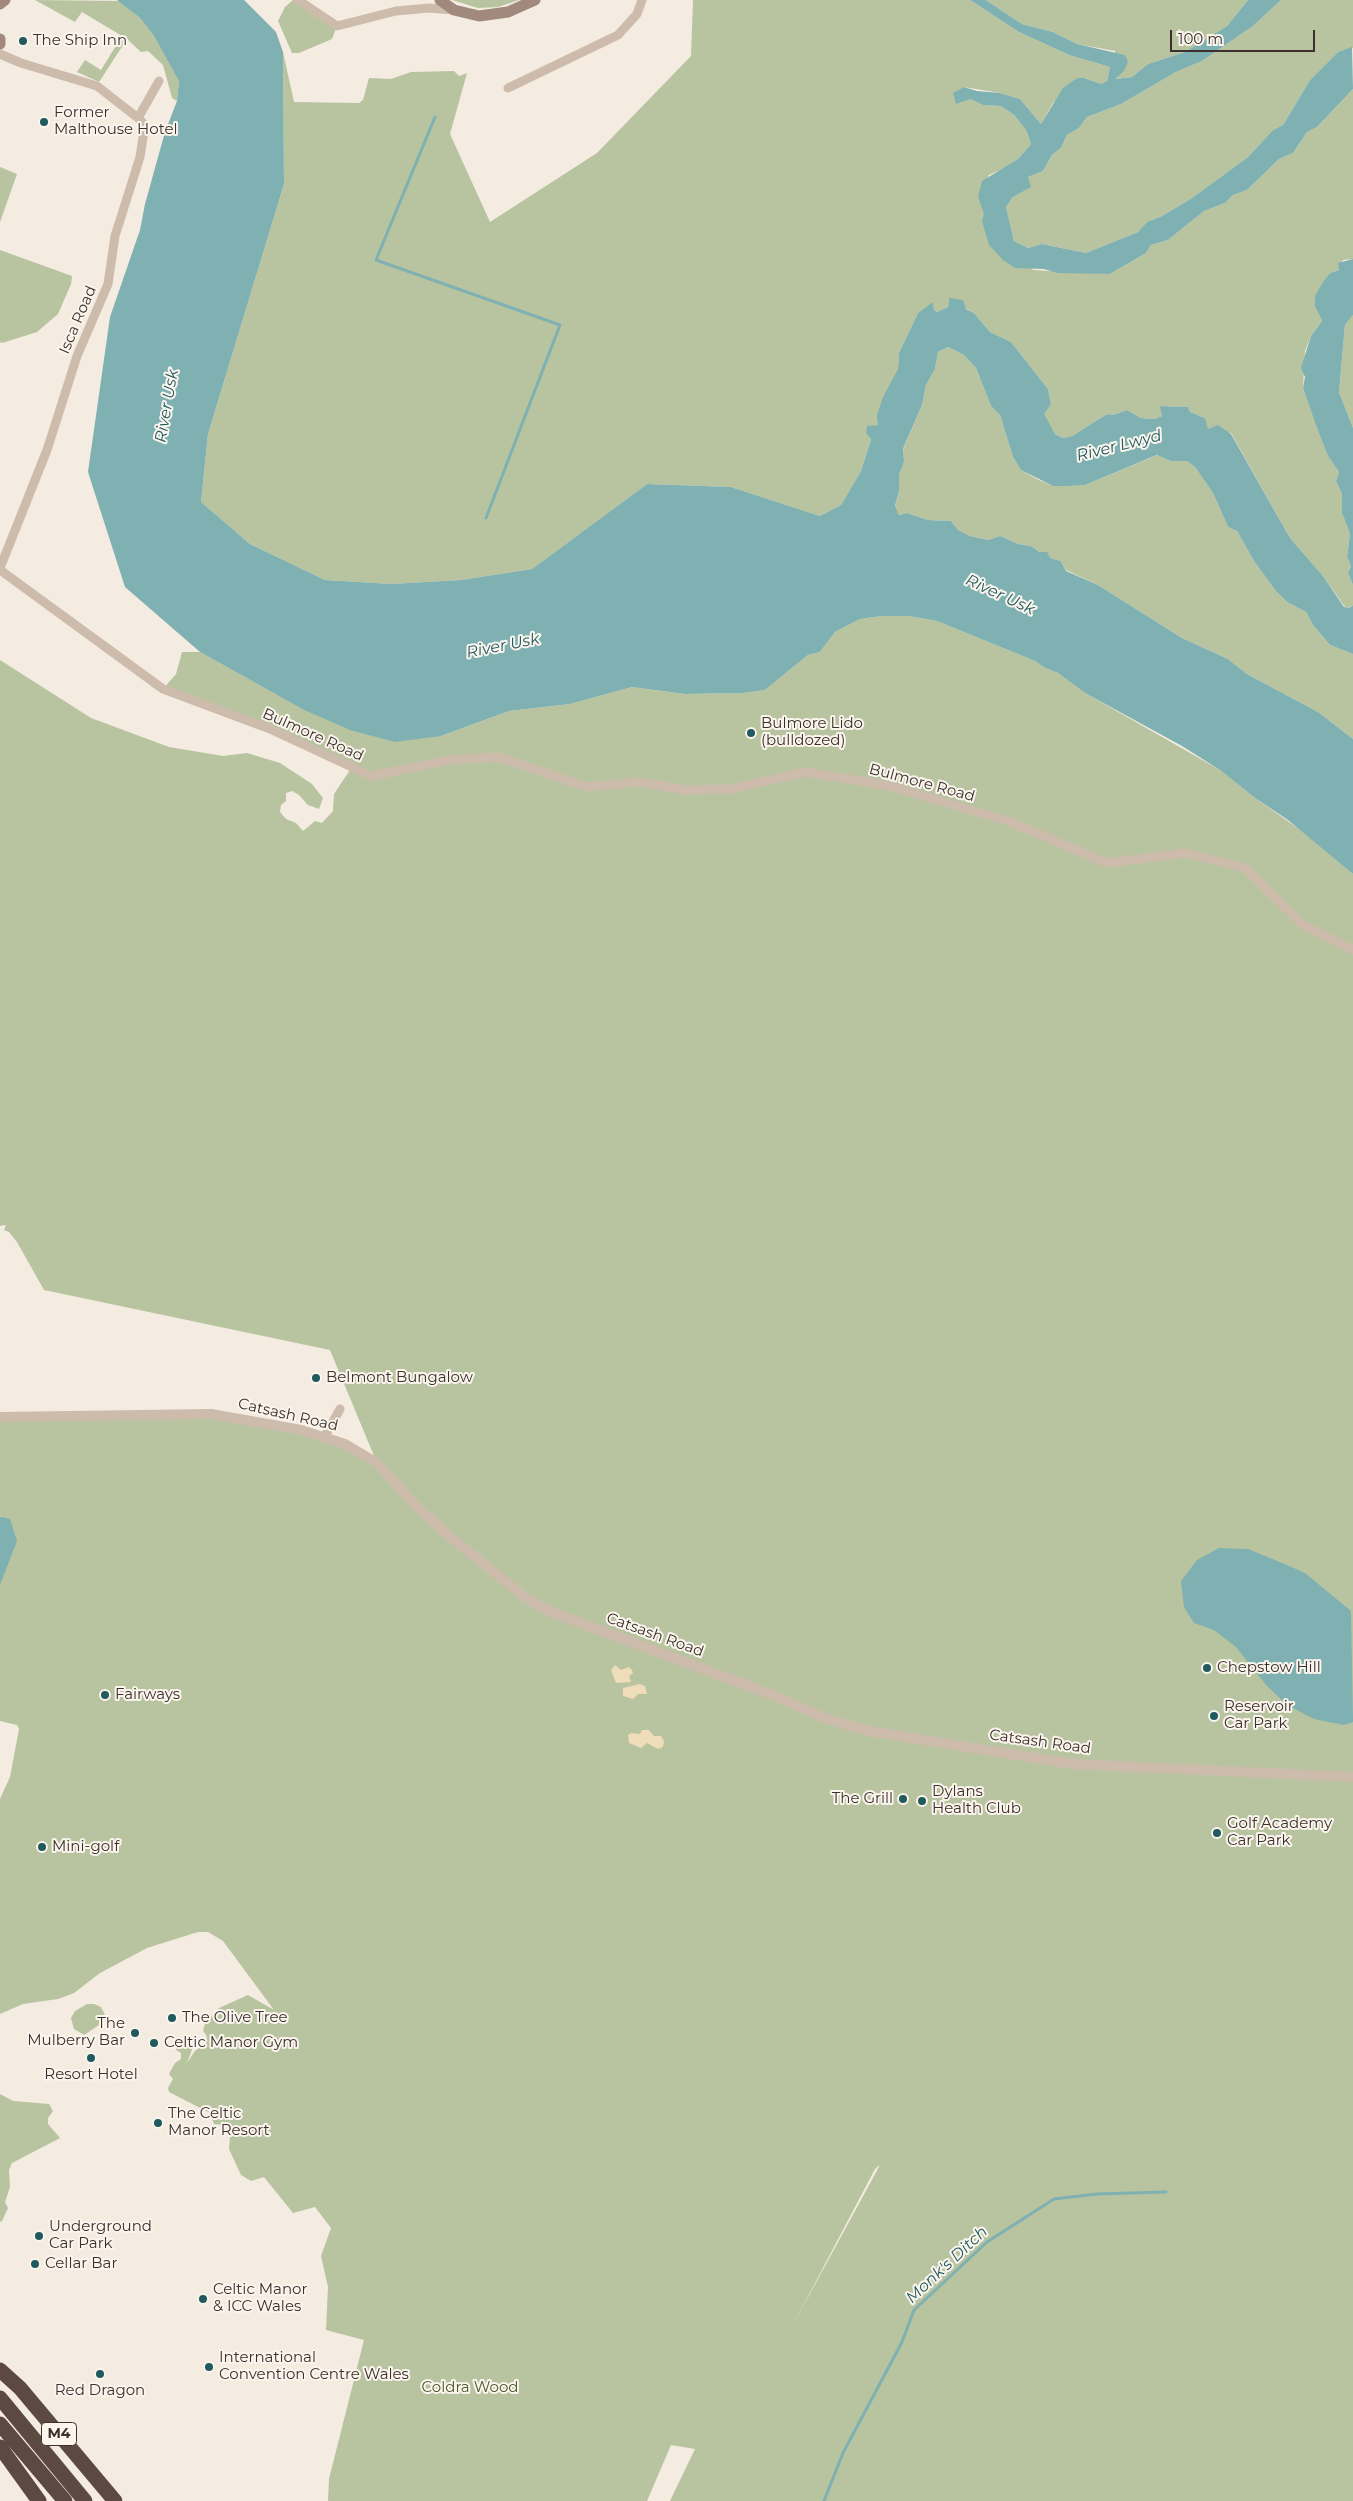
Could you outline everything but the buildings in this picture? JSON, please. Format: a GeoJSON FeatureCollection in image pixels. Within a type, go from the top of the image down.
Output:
{"type":"FeatureCollection","features":[{"type":"Feature","properties":{"kind":"highway","name":"M4"},"geometry":{"type":"LineString","coordinates":[[0,2370],[20,2388],[115,2501]]}},
{"type":"Feature","properties":{"kind":"highway","name":"M4"},"geometry":{"type":"LineString","coordinates":[[0,2398],[85,2501]]}},
{"type":"Feature","properties":{"kind":"highway","name":"M4"},"geometry":{"type":"LineString","coordinates":[[0,2424],[65,2501]]}},
{"type":"Feature","properties":{"kind":"highway"},"geometry":{"type":"LineString","coordinates":[[0,2447],[39,2501]]}},
{"type":"Feature","properties":{"kind":"highway"},"geometry":{"type":"LineString","coordinates":[[0,2458],[33,2501]]}},
{"type":"Feature","properties":{"kind":"main road"},"geometry":{"type":"LineString","coordinates":[[0,4],[5,0]]}},
{"type":"Feature","properties":{"kind":"main road"},"geometry":{"type":"LineString","coordinates":[[440,0],[454,10],[479,16],[508,12],[535,0]]}},
{"type":"Feature","properties":{"kind":"main road"},"geometry":{"type":"LineString","coordinates":[[0,39],[0,44]]}},
{"type":"Feature","properties":{"kind":"street"},"geometry":{"type":"LineString","coordinates":[[298,0],[337,26],[396,10],[429,8],[454,10]]}},
{"type":"Feature","properties":{"kind":"street"},"geometry":{"type":"LineString","coordinates":[[508,88],[618,34],[637,14],[642,0]]}},
{"type":"Feature","properties":{"kind":"street"},"geometry":{"type":"LineString","coordinates":[[0,54],[21,63],[96,86],[138,118],[159,81]]}},
{"type":"Feature","properties":{"kind":"street","name":"Isca Road"},"geometry":{"type":"LineString","coordinates":[[0,569],[47,450],[77,356],[108,284],[117,229],[143,142],[142,124],[138,118]]}},
{"type":"Feature","properties":{"kind":"street","name":"Bulmore Road"},"geometry":{"type":"LineString","coordinates":[[0,569],[163,690],[270,729],[370,776],[450,760],[499,757],[587,787],[640,782],[685,790],[731,789],[805,772],[886,785],[1008,821],[1107,863],[1185,853],[1244,868],[1303,925],[1353,950]]}},
{"type":"Feature","properties":{"kind":"street"},"geometry":{"type":"LineString","coordinates":[[325,1436],[340,1409]]}},
{"type":"Feature","properties":{"kind":"street","name":"Catsash Road"},"geometry":{"type":"LineString","coordinates":[[0,1417],[211,1414],[325,1436],[345,1444],[377,1464],[415,1505],[446,1534],[526,1598],[550,1612],[778,1696],[824,1718],[868,1731],[1072,1764],[1353,1776]]}},
{"type":"Feature","properties":{"kind":"green space"},"geometry":{"type":"Polygon","coordinates":[[[35,0],[119,1],[140,18],[154,36],[179,80],[177,101],[172,98],[163,65],[148,51],[141,52],[127,39],[99,82],[77,72],[85,60],[101,70],[122,36],[82,12],[75,22],[35,0]]]}},
{"type":"Feature","properties":{"kind":"green space"},"geometry":{"type":"Polygon","coordinates":[[[293,0],[298,0],[337,26],[332,39],[299,53],[292,53],[278,21],[285,7],[293,0]]]}},
{"type":"Feature","properties":{"kind":"green space"},"geometry":{"type":"Polygon","coordinates":[[[452,0],[519,0],[498,7],[478,8],[452,0]]]}},
{"type":"Feature","properties":{"kind":"green space"},"geometry":{"type":"Polygon","coordinates":[[[693,0],[970,0],[1019,32],[1069,55],[1110,67],[1107,81],[1101,84],[1084,78],[1077,78],[1053,103],[1041,124],[1020,99],[1000,93],[964,87],[970,99],[983,105],[1001,106],[1014,115],[1026,130],[1031,144],[1018,159],[1007,167],[989,175],[978,197],[1033,270],[1110,274],[1146,253],[1151,245],[1168,240],[1204,211],[1225,203],[1233,195],[1247,190],[1279,159],[1293,153],[1307,132],[1317,127],[1353,89],[1353,259],[1343,260],[1339,270],[1330,273],[1325,279],[1317,310],[1322,321],[1311,336],[1305,351],[1303,388],[1328,456],[1339,472],[1336,481],[1342,494],[1342,513],[1350,534],[1347,557],[1351,566],[1348,573],[1353,585],[1353,605],[1350,608],[1345,607],[1323,576],[1290,538],[1231,433],[1207,429],[1205,418],[1190,412],[1188,407],[1161,406],[1162,416],[1154,419],[1141,418],[1127,410],[1113,415],[1107,414],[1072,436],[1063,438],[1055,434],[1043,414],[1051,404],[1048,389],[1011,342],[990,332],[974,313],[949,299],[948,307],[937,312],[934,310],[933,303],[918,313],[899,353],[898,369],[878,426],[871,438],[861,471],[841,505],[820,516],[731,487],[647,484],[532,569],[461,580],[391,584],[325,580],[250,544],[201,502],[208,434],[284,184],[283,52],[294,102],[359,103],[363,100],[369,78],[391,79],[411,72],[454,71],[459,76],[467,73],[450,134],[490,222],[597,153],[691,56],[693,0]]]}},
{"type":"Feature","properties":{"kind":"green space"},"geometry":{"type":"Polygon","coordinates":[[[986,0],[1248,0],[1227,26],[1185,52],[1148,64],[1132,77],[1114,79],[1115,51],[1077,44],[1053,32],[1022,24],[986,0]]]}},
{"type":"Feature","properties":{"kind":"green space"},"geometry":{"type":"Polygon","coordinates":[[[1281,0],[1353,0],[1353,48],[1338,52],[1310,80],[1283,125],[1273,130],[1248,157],[1192,198],[1162,216],[1147,222],[1138,232],[1086,253],[1042,244],[1028,248],[1014,241],[1006,207],[1013,197],[1030,187],[1028,177],[1043,171],[1052,155],[1061,148],[1067,135],[1079,128],[1087,117],[1121,104],[1176,72],[1202,61],[1253,26],[1281,0]]]}},
{"type":"Feature","properties":{"kind":"green space"},"geometry":{"type":"Polygon","coordinates":[[[0,167],[17,174],[0,222],[0,167]]]}},
{"type":"Feature","properties":{"kind":"green space"},"geometry":{"type":"Polygon","coordinates":[[[0,250],[72,276],[71,284],[58,314],[37,332],[2,343],[0,342],[0,250]]]}},
{"type":"Feature","properties":{"kind":"green space"},"geometry":{"type":"Polygon","coordinates":[[[1353,315],[1353,428],[1339,392],[1345,325],[1353,315]]]}},
{"type":"Feature","properties":{"kind":"green space"},"geometry":{"type":"Polygon","coordinates":[[[948,347],[964,355],[976,368],[991,406],[1000,415],[1013,457],[1021,470],[1037,479],[1053,486],[1085,485],[1158,455],[1171,461],[1187,461],[1195,467],[1213,493],[1228,527],[1237,531],[1254,561],[1275,590],[1287,602],[1306,612],[1313,625],[1330,645],[1353,654],[1353,739],[1318,712],[1247,674],[1228,659],[1182,638],[1098,585],[1066,570],[1061,561],[1050,558],[1031,546],[1018,544],[1000,536],[988,540],[970,536],[958,530],[951,521],[928,520],[907,513],[899,515],[895,507],[899,491],[899,475],[904,462],[903,450],[922,405],[926,385],[935,369],[938,352],[948,347]]]}},
{"type":"Feature","properties":{"kind":"green space","name":"Coldra Wood"},"geometry":{"type":"Polygon","coordinates":[[[882,616],[908,616],[937,621],[1035,661],[1045,668],[1058,673],[1085,693],[1220,770],[1255,798],[1309,836],[1353,874],[1353,2501],[670,2501],[695,2449],[671,2445],[647,2501],[328,2501],[329,2479],[364,2340],[326,2330],[328,2287],[321,2256],[331,2228],[315,2207],[293,2213],[264,2177],[251,2181],[241,2175],[229,2149],[231,2126],[214,2124],[210,2113],[169,2092],[168,2088],[173,2079],[169,2074],[175,2063],[181,2059],[181,2053],[176,2050],[177,2043],[193,2047],[187,2063],[195,2051],[205,2043],[207,2037],[203,2030],[205,2024],[219,2008],[248,1995],[274,2010],[223,1941],[208,1932],[198,1932],[147,1948],[100,1973],[74,1993],[58,1999],[23,2004],[0,2014],[0,1799],[10,1777],[19,1729],[17,1725],[0,1721],[0,1417],[211,1414],[301,1430],[377,1463],[330,1350],[44,1290],[17,1242],[9,1232],[4,1230],[6,1225],[0,1226],[0,660],[91,718],[169,747],[223,756],[247,753],[280,763],[312,784],[323,798],[319,809],[308,805],[299,795],[292,791],[286,793],[286,801],[281,805],[280,812],[286,819],[296,823],[303,831],[315,821],[322,823],[333,811],[334,794],[352,767],[163,689],[176,674],[182,652],[200,652],[302,709],[441,736],[509,711],[570,704],[632,687],[685,694],[744,693],[765,690],[808,655],[820,652],[835,632],[860,619],[882,616]],[[880,2165],[875,2169],[794,2323],[880,2165]]]}},
{"type":"Feature","properties":{"kind":"green space"},"geometry":{"type":"Polygon","coordinates":[[[87,2004],[101,2007],[106,2017],[99,2025],[84,2035],[74,2029],[71,2018],[75,2011],[87,2004]]]}},
{"type":"Feature","properties":{"kind":"green space"},"geometry":{"type":"Polygon","coordinates":[[[0,2094],[13,2101],[49,2104],[53,2111],[48,2118],[48,2124],[60,2138],[12,2163],[9,2170],[10,2187],[5,2202],[8,2208],[0,2222],[0,2094]]]}},
{"type":"Feature","properties":{"kind":"sand"},"geometry":{"type":"Polygon","coordinates":[[[615,1665],[621,1670],[629,1667],[632,1670],[633,1673],[629,1676],[631,1682],[616,1683],[611,1670],[615,1665]]]}},
{"type":"Feature","properties":{"kind":"sand"},"geometry":{"type":"Polygon","coordinates":[[[640,1684],[645,1686],[647,1694],[638,1694],[633,1699],[623,1696],[623,1688],[640,1684]]]}},
{"type":"Feature","properties":{"kind":"sand"},"geometry":{"type":"Polygon","coordinates":[[[642,1730],[649,1730],[654,1736],[661,1736],[664,1741],[663,1747],[658,1749],[647,1743],[641,1748],[629,1743],[628,1735],[631,1733],[640,1734],[642,1730]]]}},
{"type":"Feature","properties":{"kind":"water"},"geometry":{"type":"Polygon","coordinates":[[[117,0],[244,0],[276,32],[283,52],[284,184],[208,434],[201,502],[250,544],[325,580],[391,584],[461,580],[532,569],[647,484],[731,487],[820,516],[841,505],[861,471],[871,439],[866,433],[867,426],[878,425],[877,415],[883,397],[898,369],[899,353],[918,313],[933,302],[934,310],[937,312],[948,307],[949,298],[963,300],[966,309],[974,313],[990,332],[1011,342],[1048,389],[1051,404],[1044,414],[1055,434],[1063,438],[1072,436],[1107,414],[1113,415],[1127,410],[1141,418],[1154,419],[1162,416],[1160,406],[1188,407],[1190,412],[1205,418],[1208,429],[1218,425],[1231,434],[1290,538],[1323,576],[1344,607],[1350,608],[1353,605],[1353,654],[1330,645],[1313,625],[1306,612],[1287,602],[1275,590],[1254,561],[1237,531],[1228,527],[1213,493],[1195,467],[1187,461],[1171,461],[1157,455],[1085,485],[1067,486],[1053,486],[1021,470],[1013,457],[1000,415],[991,406],[976,368],[964,355],[948,347],[938,352],[935,369],[926,385],[922,405],[903,449],[904,462],[899,475],[899,491],[895,506],[899,515],[907,513],[928,520],[951,521],[958,530],[970,536],[988,540],[1000,536],[1018,544],[1031,546],[1040,552],[1047,552],[1050,558],[1061,561],[1066,571],[1098,585],[1182,638],[1228,659],[1247,674],[1318,712],[1353,739],[1353,874],[1288,820],[1255,798],[1220,770],[1182,746],[1085,693],[1058,673],[1045,668],[1035,661],[937,621],[908,616],[882,616],[860,619],[835,632],[820,652],[808,655],[765,690],[744,693],[685,694],[632,687],[570,704],[509,711],[441,736],[395,742],[350,730],[302,709],[200,652],[125,587],[88,472],[110,317],[140,230],[145,204],[165,132],[177,101],[179,81],[154,36],[140,18],[117,0]]]}},
{"type":"Feature","properties":{"kind":"water"},"geometry":{"type":"Polygon","coordinates":[[[970,0],[986,0],[1022,24],[1053,32],[1077,44],[1125,55],[1128,62],[1124,71],[1115,79],[1132,77],[1148,64],[1185,52],[1227,26],[1248,0],[1281,0],[1253,26],[1202,61],[1176,72],[1121,104],[1087,117],[1079,128],[1067,135],[1061,148],[1052,155],[1043,171],[1028,177],[1031,187],[1013,197],[1006,207],[1014,241],[1028,248],[1042,244],[1086,253],[1138,232],[1147,222],[1162,216],[1192,198],[1248,157],[1273,130],[1283,125],[1310,80],[1338,52],[1352,47],[1353,89],[1317,127],[1307,132],[1293,153],[1279,159],[1247,190],[1233,195],[1225,203],[1204,211],[1168,240],[1151,245],[1146,253],[1110,274],[1058,273],[1044,269],[1015,268],[1003,260],[989,245],[982,221],[984,214],[978,197],[982,181],[1018,159],[1031,144],[1026,130],[1014,115],[1001,106],[983,105],[970,99],[956,104],[953,93],[964,87],[977,91],[1000,93],[1020,99],[1041,124],[1063,88],[1077,78],[1084,78],[1101,84],[1107,81],[1110,67],[1069,55],[1019,32],[970,0]]]}},
{"type":"Feature","properties":{"kind":"water"},"geometry":{"type":"Polygon","coordinates":[[[1353,259],[1353,315],[1345,325],[1339,392],[1353,428],[1353,585],[1348,573],[1351,566],[1347,557],[1350,534],[1342,513],[1342,494],[1336,481],[1339,472],[1328,456],[1316,425],[1303,388],[1305,377],[1301,368],[1311,336],[1322,321],[1315,306],[1315,296],[1330,273],[1339,270],[1338,263],[1353,259]]]}},
{"type":"Feature","properties":{"kind":"water"},"geometry":{"type":"Polygon","coordinates":[[[0,1518],[10,1519],[17,1541],[0,1585],[0,1518]]]}},
{"type":"Feature","properties":{"kind":"water"},"geometry":{"type":"Polygon","coordinates":[[[1219,1548],[1248,1549],[1305,1573],[1351,1611],[1353,1722],[1344,1725],[1314,1719],[1287,1705],[1267,1686],[1236,1647],[1214,1630],[1194,1623],[1184,1607],[1181,1581],[1197,1560],[1219,1548]]]}},
{"type":"Feature","properties":{"kind":"waterway"},"geometry":{"type":"LineString","coordinates":[[435,117],[376,260],[560,325],[486,518]]}},
{"type":"Feature","properties":{"kind":"waterway","name":"Monk's Ditch"},"geometry":{"type":"LineString","coordinates":[[824,2501],[843,2453],[902,2342],[914,2310],[987,2242],[1054,2199],[1097,2194],[1166,2192]]}},
{"type":"Feature","properties":{"kind":"place","name":"The Ship Inn"},"geometry":{"type":"Point","coordinates":[23,41]}},
{"type":"Feature","properties":{"kind":"place","name":"Former Malthouse Hotel"},"geometry":{"type":"Point","coordinates":[44,122]}},
{"type":"Feature","properties":{"kind":"place","name":"Bulmore Lido (bulldozed)"},"geometry":{"type":"Point","coordinates":[751,733]}},
{"type":"Feature","properties":{"kind":"place","name":"Belmont Bungalow"},"geometry":{"type":"Point","coordinates":[316,1378]}},
{"type":"Feature","properties":{"kind":"place","name":"Chepstow Hill"},"geometry":{"type":"Point","coordinates":[1207,1668]}},
{"type":"Feature","properties":{"kind":"place","name":"Fairways"},"geometry":{"type":"Point","coordinates":[105,1695]}},
{"type":"Feature","properties":{"kind":"place","name":"Reservoir Car Park"},"geometry":{"type":"Point","coordinates":[1214,1716]}},
{"type":"Feature","properties":{"kind":"place","name":"The Grill"},"geometry":{"type":"Point","coordinates":[903,1799]}},
{"type":"Feature","properties":{"kind":"place","name":"Dylans Health Club"},"geometry":{"type":"Point","coordinates":[922,1801]}},
{"type":"Feature","properties":{"kind":"place","name":"Golf Academy Car Park"},"geometry":{"type":"Point","coordinates":[1217,1833]}},
{"type":"Feature","properties":{"kind":"place","name":"Mini-golf"},"geometry":{"type":"Point","coordinates":[42,1847]}},
{"type":"Feature","properties":{"kind":"place","name":"The Olive Tree"},"geometry":{"type":"Point","coordinates":[172,2018]}},
{"type":"Feature","properties":{"kind":"place","name":"The Mulberry Bar"},"geometry":{"type":"Point","coordinates":[135,2033]}},
{"type":"Feature","properties":{"kind":"place","name":"Celtic Manor Gym"},"geometry":{"type":"Point","coordinates":[154,2043]}},
{"type":"Feature","properties":{"kind":"place","name":"Resort Hotel"},"geometry":{"type":"Point","coordinates":[91,2058]}},
{"type":"Feature","properties":{"kind":"place","name":"The Celtic Manor Resort"},"geometry":{"type":"Point","coordinates":[158,2123]}},
{"type":"Feature","properties":{"kind":"place","name":"Underground Car Park"},"geometry":{"type":"Point","coordinates":[39,2236]}},
{"type":"Feature","properties":{"kind":"place","name":"Cellar Bar"},"geometry":{"type":"Point","coordinates":[35,2264]}},
{"type":"Feature","properties":{"kind":"place","name":"Celtic Manor & ICC Wales"},"geometry":{"type":"Point","coordinates":[203,2299]}},
{"type":"Feature","properties":{"kind":"place","name":"International Convention Centre Wales"},"geometry":{"type":"Point","coordinates":[209,2367]}},
{"type":"Feature","properties":{"kind":"place","name":"Red Dragon"},"geometry":{"type":"Point","coordinates":[100,2374]}},
{"type":"Feature","properties":{"kind":"water label","name":"River Usk"},"geometry":{"type":"Point","coordinates":[167,406]}},
{"type":"Feature","properties":{"kind":"water label","name":"River Lwyd"},"geometry":{"type":"Point","coordinates":[1119,446]}},
{"type":"Feature","properties":{"kind":"water label","name":"River Usk"},"geometry":{"type":"Point","coordinates":[1000,595]}},
{"type":"Feature","properties":{"kind":"water label","name":"River Usk"},"geometry":{"type":"Point","coordinates":[503,646]}}]}
